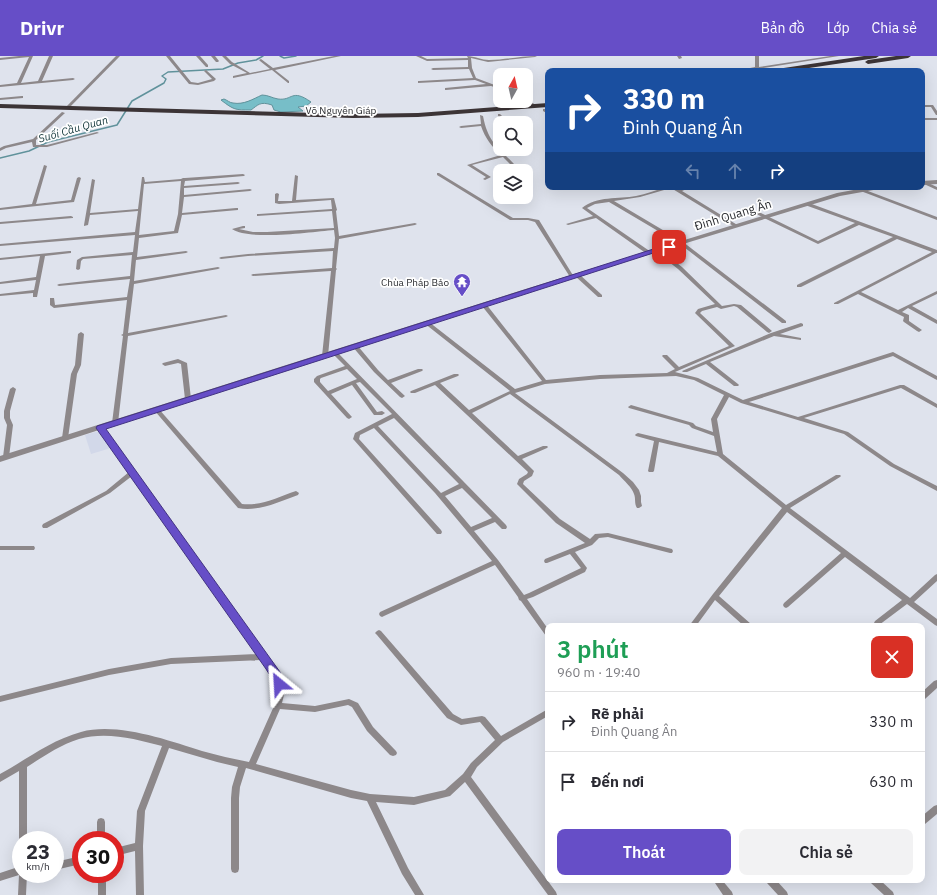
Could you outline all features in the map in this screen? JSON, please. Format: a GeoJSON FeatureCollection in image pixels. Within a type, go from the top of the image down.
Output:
{"type":"FeatureCollection","features":[{"type":"Feature","properties":{"kind":"highway"},"geometry":{"type":"LineString","coordinates":[[797,68],[876,56]]}},
{"type":"Feature","properties":{"kind":"highway"},"geometry":{"type":"LineString","coordinates":[[830,68],[908,56]]}},
{"type":"Feature","properties":{"kind":"highway"},"geometry":{"type":"LineString","coordinates":[[0,106],[65,111]]}},
{"type":"Feature","properties":{"kind":"highway","name":"Võ Nguyên Giáp"},"geometry":{"type":"LineString","coordinates":[[136,113],[353,116],[418,115],[535,106],[545,108]]}},
{"type":"Feature","properties":{"kind":"highway","name":"Võ Nguyên Giáp"},"geometry":{"type":"LineString","coordinates":[[136,113],[352,121],[419,120],[481,116],[545,109]]}},
{"type":"Feature","properties":{"kind":"highway"},"geometry":{"type":"LineString","coordinates":[[0,112],[65,111],[136,113]]}},
{"type":"Feature","properties":{"kind":"street"},"geometry":{"type":"LineString","coordinates":[[0,60],[30,56]]}},
{"type":"Feature","properties":{"kind":"street"},"geometry":{"type":"LineString","coordinates":[[18,85],[30,56]]}},
{"type":"Feature","properties":{"kind":"street"},"geometry":{"type":"LineString","coordinates":[[40,81],[51,56]]}},
{"type":"Feature","properties":{"kind":"street"},"geometry":{"type":"LineString","coordinates":[[0,150],[5,147],[34,140],[65,111],[118,56]]}},
{"type":"Feature","properties":{"kind":"street"},"geometry":{"type":"LineString","coordinates":[[168,56],[192,84],[213,80],[214,79],[206,71]]}},
{"type":"Feature","properties":{"kind":"street"},"geometry":{"type":"LineString","coordinates":[[198,56],[207,66]]}},
{"type":"Feature","properties":{"kind":"street"},"geometry":{"type":"LineString","coordinates":[[213,56],[217,61]]}},
{"type":"Feature","properties":{"kind":"street"},"geometry":{"type":"LineString","coordinates":[[224,56],[231,63],[249,73]]}},
{"type":"Feature","properties":{"kind":"street"},"geometry":{"type":"LineString","coordinates":[[234,77],[339,56]]}},
{"type":"Feature","properties":{"kind":"street"},"geometry":{"type":"LineString","coordinates":[[418,56],[427,60],[469,57],[488,60],[535,56]]}},
{"type":"Feature","properties":{"kind":"street"},"geometry":{"type":"LineString","coordinates":[[757,56],[758,68],[833,56]]}},
{"type":"Feature","properties":{"kind":"street"},"geometry":{"type":"LineString","coordinates":[[469,57],[470,68],[475,78]]}},
{"type":"Feature","properties":{"kind":"street"},"geometry":{"type":"LineString","coordinates":[[261,60],[288,82]]}},
{"type":"Feature","properties":{"kind":"street"},"geometry":{"type":"LineString","coordinates":[[433,69],[470,68]]}},
{"type":"Feature","properties":{"kind":"street"},"geometry":{"type":"LineString","coordinates":[[419,82],[475,78],[492,85]]}},
{"type":"Feature","properties":{"kind":"street"},"geometry":{"type":"LineString","coordinates":[[0,86],[73,79]]}},
{"type":"Feature","properties":{"kind":"street"},"geometry":{"type":"LineString","coordinates":[[446,89],[492,85]]}},
{"type":"Feature","properties":{"kind":"street"},"geometry":{"type":"LineString","coordinates":[[0,99],[22,97]]}},
{"type":"Feature","properties":{"kind":"street"},"geometry":{"type":"LineString","coordinates":[[925,106],[932,106],[937,114]]}},
{"type":"Feature","properties":{"kind":"street"},"geometry":{"type":"LineString","coordinates":[[481,116],[489,142],[493,146]]}},
{"type":"Feature","properties":{"kind":"street"},"geometry":{"type":"LineString","coordinates":[[925,119],[937,119]]}},
{"type":"Feature","properties":{"kind":"street"},"geometry":{"type":"LineString","coordinates":[[461,127],[483,125]]}},
{"type":"Feature","properties":{"kind":"street"},"geometry":{"type":"LineString","coordinates":[[34,140],[34,146],[42,147],[96,133]]}},
{"type":"Feature","properties":{"kind":"street"},"geometry":{"type":"LineString","coordinates":[[485,179],[489,177],[469,165],[503,156],[512,164]]}},
{"type":"Feature","properties":{"kind":"street"},"geometry":{"type":"LineString","coordinates":[[34,205],[45,166]]}},
{"type":"Feature","properties":{"kind":"street"},"geometry":{"type":"LineString","coordinates":[[115,422],[143,180],[183,180],[243,174]]}},
{"type":"Feature","properties":{"kind":"street"},"geometry":{"type":"LineString","coordinates":[[438,174],[512,219],[528,219],[537,221],[574,276],[600,296]]}},
{"type":"Feature","properties":{"kind":"street"},"geometry":{"type":"LineString","coordinates":[[294,201],[296,176]]}},
{"type":"Feature","properties":{"kind":"street"},"geometry":{"type":"LineString","coordinates":[[0,209],[73,201],[79,178]]}},
{"type":"Feature","properties":{"kind":"street"},"geometry":{"type":"LineString","coordinates":[[86,225],[93,180]]}},
{"type":"Feature","properties":{"kind":"street"},"geometry":{"type":"LineString","coordinates":[[0,245],[176,232],[180,214],[183,180]]}},
{"type":"Feature","properties":{"kind":"street"},"geometry":{"type":"LineString","coordinates":[[925,183],[937,182]]}},
{"type":"Feature","properties":{"kind":"street"},"geometry":{"type":"LineString","coordinates":[[183,187],[238,183]]}},
{"type":"Feature","properties":{"kind":"street"},"geometry":{"type":"LineString","coordinates":[[925,183],[937,188]]}},
{"type":"Feature","properties":{"kind":"street"},"geometry":{"type":"LineString","coordinates":[[212,185],[212,194]]}},
{"type":"Feature","properties":{"kind":"street"},"geometry":{"type":"LineString","coordinates":[[182,196],[250,190]]}},
{"type":"Feature","properties":{"kind":"street"},"geometry":{"type":"LineString","coordinates":[[649,253],[584,208],[586,205],[631,198],[660,190]]}},
{"type":"Feature","properties":{"kind":"street","name":"Đinh Quang Ân"},"geometry":{"type":"LineString","coordinates":[[3,458],[335,353],[427,322],[657,250],[856,190]]}},
{"type":"Feature","properties":{"kind":"street"},"geometry":{"type":"LineString","coordinates":[[863,190],[937,219]]}},
{"type":"Feature","properties":{"kind":"street"},"geometry":{"type":"LineString","coordinates":[[679,191],[737,226]]}},
{"type":"Feature","properties":{"kind":"street"},"geometry":{"type":"LineString","coordinates":[[277,194],[277,202],[332,199],[335,210],[335,229],[337,238],[325,356]]}},
{"type":"Feature","properties":{"kind":"street"},"geometry":{"type":"LineString","coordinates":[[611,201],[680,243],[784,322]]}},
{"type":"Feature","properties":{"kind":"street"},"geometry":{"type":"LineString","coordinates":[[807,204],[936,251]]}},
{"type":"Feature","properties":{"kind":"street"},"geometry":{"type":"LineString","coordinates":[[180,214],[236,209]]}},
{"type":"Feature","properties":{"kind":"street"},"geometry":{"type":"LineString","coordinates":[[88,214],[140,210]]}},
{"type":"Feature","properties":{"kind":"street"},"geometry":{"type":"LineString","coordinates":[[259,215],[335,210]]}},
{"type":"Feature","properties":{"kind":"street"},"geometry":{"type":"LineString","coordinates":[[745,211],[754,211],[818,242],[859,223]]}},
{"type":"Feature","properties":{"kind":"street"},"geometry":{"type":"LineString","coordinates":[[0,223],[71,217]]}},
{"type":"Feature","properties":{"kind":"street"},"geometry":{"type":"LineString","coordinates":[[568,224],[596,217]]}},
{"type":"Feature","properties":{"kind":"street"},"geometry":{"type":"LineString","coordinates":[[337,238],[415,224]]}},
{"type":"Feature","properties":{"kind":"street"},"geometry":{"type":"LineString","coordinates":[[243,227],[234,229],[249,233],[265,234],[335,229]]}},
{"type":"Feature","properties":{"kind":"street"},"geometry":{"type":"LineString","coordinates":[[799,286],[897,237]]}},
{"type":"Feature","properties":{"kind":"street"},"geometry":{"type":"LineString","coordinates":[[221,258],[336,249]]}},
{"type":"Feature","properties":{"kind":"street"},"geometry":{"type":"LineString","coordinates":[[657,250],[688,275],[722,309],[734,305],[739,306],[771,333],[799,339]]}},
{"type":"Feature","properties":{"kind":"street"},"geometry":{"type":"LineString","coordinates":[[836,303],[936,251]]}},
{"type":"Feature","properties":{"kind":"street"},"geometry":{"type":"LineString","coordinates":[[0,259],[69,252]]}},
{"type":"Feature","properties":{"kind":"street"},"geometry":{"type":"LineString","coordinates":[[78,269],[79,260],[82,258],[186,252]]}},
{"type":"Feature","properties":{"kind":"street"},"geometry":{"type":"LineString","coordinates":[[36,296],[43,255]]}},
{"type":"Feature","properties":{"kind":"street"},"geometry":{"type":"LineString","coordinates":[[131,284],[218,268]]}},
{"type":"Feature","properties":{"kind":"street"},"geometry":{"type":"LineString","coordinates":[[253,275],[335,269]]}},
{"type":"Feature","properties":{"kind":"street"},"geometry":{"type":"LineString","coordinates":[[59,285],[132,277]]}},
{"type":"Feature","properties":{"kind":"street"},"geometry":{"type":"LineString","coordinates":[[0,279],[39,278]]}},
{"type":"Feature","properties":{"kind":"street"},"geometry":{"type":"LineString","coordinates":[[0,295],[36,290]]}},
{"type":"Feature","properties":{"kind":"street"},"geometry":{"type":"LineString","coordinates":[[858,292],[899,311],[907,317],[906,321],[919,330]]}},
{"type":"Feature","properties":{"kind":"street"},"geometry":{"type":"LineString","coordinates":[[899,311],[937,292]]}},
{"type":"Feature","properties":{"kind":"street"},"geometry":{"type":"LineString","coordinates":[[52,299],[52,305],[54,307],[129,298]]}},
{"type":"Feature","properties":{"kind":"street"},"geometry":{"type":"LineString","coordinates":[[484,305],[545,382]]}},
{"type":"Feature","properties":{"kind":"street"},"geometry":{"type":"LineString","coordinates":[[677,372],[732,346],[697,313],[700,310],[718,306]]}},
{"type":"Feature","properties":{"kind":"street"},"geometry":{"type":"LineString","coordinates":[[908,306],[937,322]]}},
{"type":"Feature","properties":{"kind":"street"},"geometry":{"type":"LineString","coordinates":[[124,335],[226,316]]}},
{"type":"Feature","properties":{"kind":"street"},"geometry":{"type":"LineString","coordinates":[[427,322],[513,391],[621,474],[638,495],[639,506]]}},
{"type":"Feature","properties":{"kind":"street"},"geometry":{"type":"LineString","coordinates":[[468,413],[513,391],[545,382],[600,376],[668,374],[677,372],[706,362],[771,333],[801,324]]}},
{"type":"Feature","properties":{"kind":"street"},"geometry":{"type":"LineString","coordinates":[[65,438],[74,374],[78,365],[81,334]]}},
{"type":"Feature","properties":{"kind":"street"},"geometry":{"type":"LineString","coordinates":[[355,346],[402,396]]}},
{"type":"Feature","properties":{"kind":"street"},"geometry":{"type":"LineString","coordinates":[[335,353],[504,527]]}},
{"type":"Feature","properties":{"kind":"street"},"geometry":{"type":"LineString","coordinates":[[743,402],[893,354],[937,378]]}},
{"type":"Feature","properties":{"kind":"street"},"geometry":{"type":"LineString","coordinates":[[665,356],[677,372],[743,402],[846,432],[892,465],[937,489]]}},
{"type":"Feature","properties":{"kind":"street"},"geometry":{"type":"LineString","coordinates":[[165,364],[178,361],[184,363],[188,399]]}},
{"type":"Feature","properties":{"kind":"street"},"geometry":{"type":"LineString","coordinates":[[706,362],[736,385]]}},
{"type":"Feature","properties":{"kind":"street"},"geometry":{"type":"LineString","coordinates":[[347,366],[319,377],[317,382],[349,417]]}},
{"type":"Feature","properties":{"kind":"street"},"geometry":{"type":"LineString","coordinates":[[388,382],[420,370]]}},
{"type":"Feature","properties":{"kind":"street"},"geometry":{"type":"LineString","coordinates":[[413,392],[456,375]]}},
{"type":"Feature","properties":{"kind":"street"},"geometry":{"type":"LineString","coordinates":[[327,393],[361,380]]}},
{"type":"Feature","properties":{"kind":"street"},"geometry":{"type":"LineString","coordinates":[[353,383],[376,414],[382,413]]}},
{"type":"Feature","properties":{"kind":"street"},"geometry":{"type":"LineString","coordinates":[[436,383],[531,473],[521,480],[520,484],[558,520],[590,543]]}},
{"type":"Feature","properties":{"kind":"street"},"geometry":{"type":"LineString","coordinates":[[798,418],[902,386],[937,406]]}},
{"type":"Feature","properties":{"kind":"street"},"geometry":{"type":"LineString","coordinates":[[3,458],[10,425],[7,418],[7,411],[13,389]]}},
{"type":"Feature","properties":{"kind":"street"},"geometry":{"type":"LineString","coordinates":[[720,455],[714,419],[727,395]]}},
{"type":"Feature","properties":{"kind":"street"},"geometry":{"type":"LineString","coordinates":[[631,407],[691,424],[694,428],[717,435]]}},
{"type":"Feature","properties":{"kind":"street"},"geometry":{"type":"LineString","coordinates":[[156,409],[240,506],[250,508],[263,506],[296,493]]}},
{"type":"Feature","properties":{"kind":"street"},"geometry":{"type":"LineString","coordinates":[[395,415],[357,434],[356,439],[439,532]]}},
{"type":"Feature","properties":{"kind":"street"},"geometry":{"type":"LineString","coordinates":[[374,425],[470,530],[496,562],[545,630]]}},
{"type":"Feature","properties":{"kind":"street"},"geometry":{"type":"LineString","coordinates":[[100,428],[264,657],[276,675],[279,684],[280,695],[278,706],[238,781],[235,798],[235,869]]}},
{"type":"Feature","properties":{"kind":"street"},"geometry":{"type":"LineString","coordinates":[[638,435],[720,455],[786,508],[937,623]]}},
{"type":"Feature","properties":{"kind":"street"},"geometry":{"type":"LineString","coordinates":[[651,471],[657,440]]}},
{"type":"Feature","properties":{"kind":"street"},"geometry":{"type":"LineString","coordinates":[[517,459],[544,447]]}},
{"type":"Feature","properties":{"kind":"street"},"geometry":{"type":"LineString","coordinates":[[45,526],[108,492],[132,473]]}},
{"type":"Feature","properties":{"kind":"street"},"geometry":{"type":"LineString","coordinates":[[694,623],[786,508],[838,476]]}},
{"type":"Feature","properties":{"kind":"street"},"geometry":{"type":"LineString","coordinates":[[440,496],[463,485]]}},
{"type":"Feature","properties":{"kind":"street"},"geometry":{"type":"LineString","coordinates":[[470,530],[496,519]]}},
{"type":"Feature","properties":{"kind":"street"},"geometry":{"type":"LineString","coordinates":[[547,561],[572,552],[590,543],[597,536],[608,535],[670,551]]}},
{"type":"Feature","properties":{"kind":"street"},"geometry":{"type":"LineString","coordinates":[[0,548],[32,548]]}},
{"type":"Feature","properties":{"kind":"street"},"geometry":{"type":"LineString","coordinates":[[521,598],[531,595],[583,570],[584,568],[572,552]]}},
{"type":"Feature","properties":{"kind":"street"},"geometry":{"type":"LineString","coordinates":[[786,605],[845,553]]}},
{"type":"Feature","properties":{"kind":"street"},"geometry":{"type":"LineString","coordinates":[[382,614],[496,562]]}},
{"type":"Feature","properties":{"kind":"street"},"geometry":{"type":"LineString","coordinates":[[877,623],[909,601],[937,576]]}},
{"type":"Feature","properties":{"kind":"street"},"geometry":{"type":"LineString","coordinates":[[715,596],[746,623]]}},
{"type":"Feature","properties":{"kind":"street"},"geometry":{"type":"LineString","coordinates":[[379,633],[450,716],[462,722],[482,719],[500,740]]}},
{"type":"Feature","properties":{"kind":"street"},"geometry":{"type":"LineString","coordinates":[[0,699],[109,672],[171,661],[264,657]]}},
{"type":"Feature","properties":{"kind":"street"},"geometry":{"type":"LineString","coordinates":[[925,694],[937,683]]}},
{"type":"Feature","properties":{"kind":"street"},"geometry":{"type":"LineString","coordinates":[[278,706],[315,709],[349,702],[355,705],[370,729],[393,753]]}},
{"type":"Feature","properties":{"kind":"street"},"geometry":{"type":"LineString","coordinates":[[0,778],[23,766],[51,747],[82,735],[110,733],[151,739],[214,758],[247,765],[370,798],[414,802],[447,793],[466,777],[474,765],[500,740],[545,714]]}},
{"type":"Feature","properties":{"kind":"street"},"geometry":{"type":"LineString","coordinates":[[140,895],[139,846],[141,811],[166,743]]}},
{"type":"Feature","properties":{"kind":"street"},"geometry":{"type":"LineString","coordinates":[[23,766],[23,831]]}},
{"type":"Feature","properties":{"kind":"street"},"geometry":{"type":"LineString","coordinates":[[466,777],[553,895]]}},
{"type":"Feature","properties":{"kind":"street"},"geometry":{"type":"LineString","coordinates":[[370,798],[405,871],[420,895]]}},
{"type":"Feature","properties":{"kind":"street"},"geometry":{"type":"LineString","coordinates":[[925,819],[937,809]]}},
{"type":"Feature","properties":{"kind":"street"},"geometry":{"type":"LineString","coordinates":[[101,822],[101,831]]}},
{"type":"Feature","properties":{"kind":"street"},"geometry":{"type":"LineString","coordinates":[[124,850],[139,846]]}},
{"type":"Feature","properties":{"kind":"street"},"geometry":{"type":"LineString","coordinates":[[0,877],[12,873]]}},
{"type":"Feature","properties":{"kind":"street"},"geometry":{"type":"LineString","coordinates":[[22,895],[23,883]]}},
{"type":"Feature","properties":{"kind":"street"},"geometry":{"type":"LineString","coordinates":[[102,883],[102,895]]}},
{"type":"Feature","properties":{"kind":"street"},"geometry":{"type":"LineString","coordinates":[[719,883],[729,895]]}},
{"type":"Feature","properties":{"kind":"street"},"geometry":{"type":"LineString","coordinates":[[776,883],[784,895]]}},
{"type":"Feature","properties":{"kind":"street"},"geometry":{"type":"LineString","coordinates":[[877,883],[890,895]]}},
{"type":"Feature","properties":{"kind":"shaded area"},"geometry":{"type":"Polygon","coordinates":[[[99,431],[111,448],[91,454],[85,435],[99,431]]]}},
{"type":"Feature","properties":{"kind":"water"},"geometry":{"type":"Polygon","coordinates":[[[262,95],[283,99],[296,95],[311,102],[306,106],[298,107],[303,111],[281,112],[274,110],[272,105],[265,103],[258,105],[251,110],[232,108],[221,100],[224,99],[232,103],[241,103],[262,95]]]}},
{"type":"Feature","properties":{"kind":"waterway","name":"Suối Cầu Quan"},"geometry":{"type":"LineString","coordinates":[[0,158],[29,151],[48,142],[117,125],[132,101],[164,83],[166,79],[162,76],[168,72],[223,69],[238,63],[256,60],[263,56]]}},
{"type":"Feature","properties":{"kind":"waterway","name":"Suối Cầu Quan"},"geometry":{"type":"LineString","coordinates":[[280,56],[284,58],[296,56]]}},
{"type":"Feature","properties":{"kind":"place","name":"Chùa Pháp Bảo"},"geometry":{"type":"Point","coordinates":[462,297]}},
{"type":"Feature","properties":{"kind":"route"},"geometry":{"type":"LineString","coordinates":[[279,684],[276,675],[270,666],[100,428],[534,288],[669,247]]}}]}
